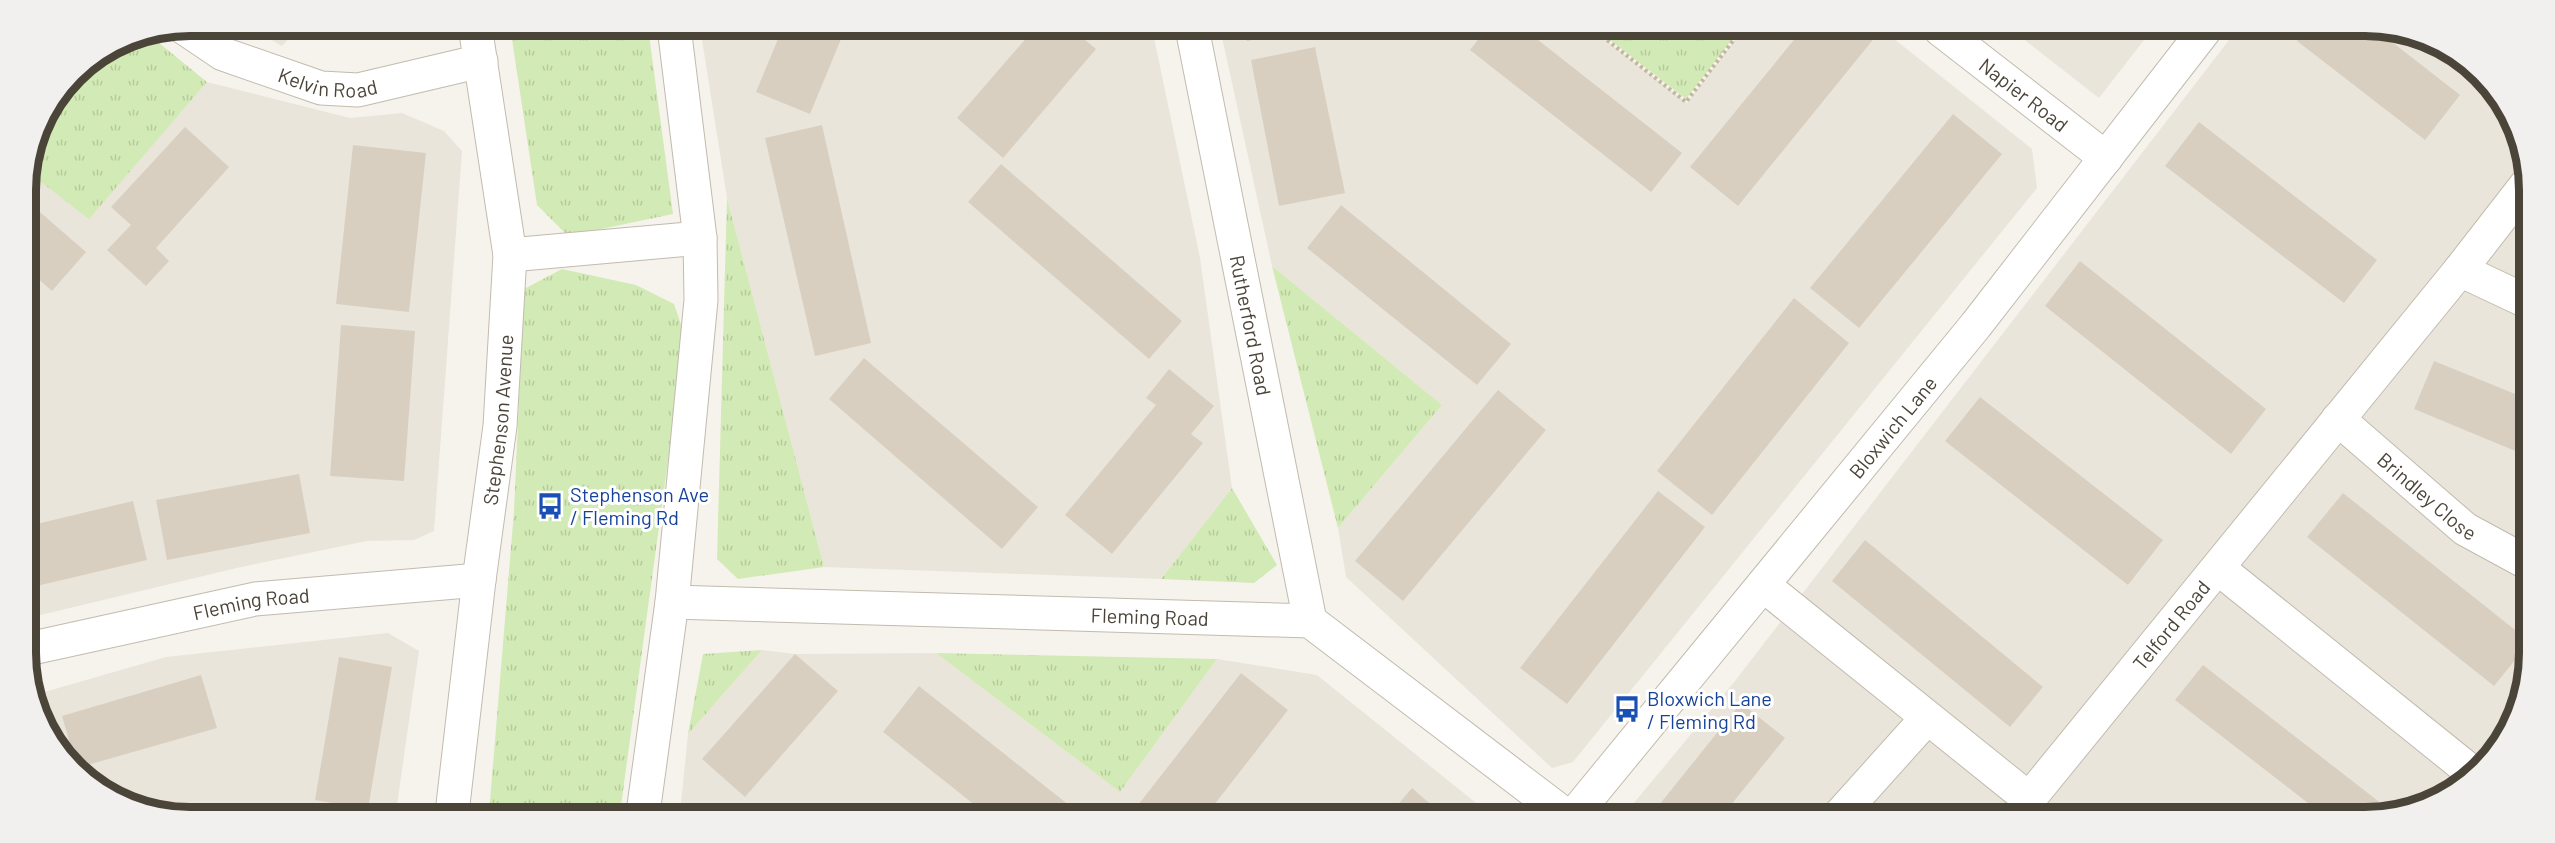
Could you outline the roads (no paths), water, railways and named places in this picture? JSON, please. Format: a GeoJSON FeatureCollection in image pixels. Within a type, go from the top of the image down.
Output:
{"type":"FeatureCollection","features":[{"type":"Feature","properties":{"kind":"street","name":"Kelvin Road"},"geometry":{"type":"LineString","coordinates":[[196,36],[223,54],[321,88],[358,90],[482,61]]}},
{"type":"Feature","properties":{"kind":"street","name":"Stephenson Avenue"},"geometry":{"type":"LineString","coordinates":[[453,807],[479,580],[500,426],[510,255],[477,36]]}},
{"type":"Feature","properties":{"kind":"street"},"geometry":{"type":"LineString","coordinates":[[646,807],[672,602],[701,300],[700,238],[675,36]]}},
{"type":"Feature","properties":{"kind":"street","name":"Rutherford Road"},"geometry":{"type":"LineString","coordinates":[[1194,36],[1310,621]]}},
{"type":"Feature","properties":{"kind":"street","name":"Napier Road"},"geometry":{"type":"LineString","coordinates":[[1949,36],[2106,158]]}},
{"type":"Feature","properties":{"kind":"street","name":"Bloxwich Lane"},"geometry":{"type":"LineString","coordinates":[[1581,807],[1976,325],[2200,36]]}},
{"type":"Feature","properties":{"kind":"street","name":"Telford Road"},"geometry":{"type":"LineString","coordinates":[[1763,585],[2029,800],[2460,270],[2519,194]]}},
{"type":"Feature","properties":{"kind":"street"},"geometry":{"type":"LineString","coordinates":[[510,255],[700,238]]}},
{"type":"Feature","properties":{"kind":"street"},"geometry":{"type":"LineString","coordinates":[[2460,270],[2519,298]]}},
{"type":"Feature","properties":{"kind":"street","name":"Brindley Close"},"geometry":{"type":"LineString","coordinates":[[2338,419],[2465,529],[2519,558]]}},
{"type":"Feature","properties":{"kind":"street"},"geometry":{"type":"LineString","coordinates":[[2218,568],[2467,768]]}},
{"type":"Feature","properties":{"kind":"street","name":"Fleming Road"},"geometry":{"type":"LineString","coordinates":[[36,647],[255,598],[479,580]]}},
{"type":"Feature","properties":{"kind":"street","name":"Fleming Road"},"geometry":{"type":"LineString","coordinates":[[672,602],[1310,621]]}},
{"type":"Feature","properties":{"kind":"street"},"geometry":{"type":"LineString","coordinates":[[1310,621],[1554,807]]}},
{"type":"Feature","properties":{"kind":"street"},"geometry":{"type":"LineString","coordinates":[[1847,807],[1927,718]]}},
{"type":"Feature","properties":{"kind":"place","name":"Stephenson Ave / Fleming Rd"},"geometry":{"type":"Point","coordinates":[550,506]}},
{"type":"Feature","properties":{"kind":"place","name":"Bloxwich Lane / Fleming Rd"},"geometry":{"type":"Point","coordinates":[1627,709]}}]}
